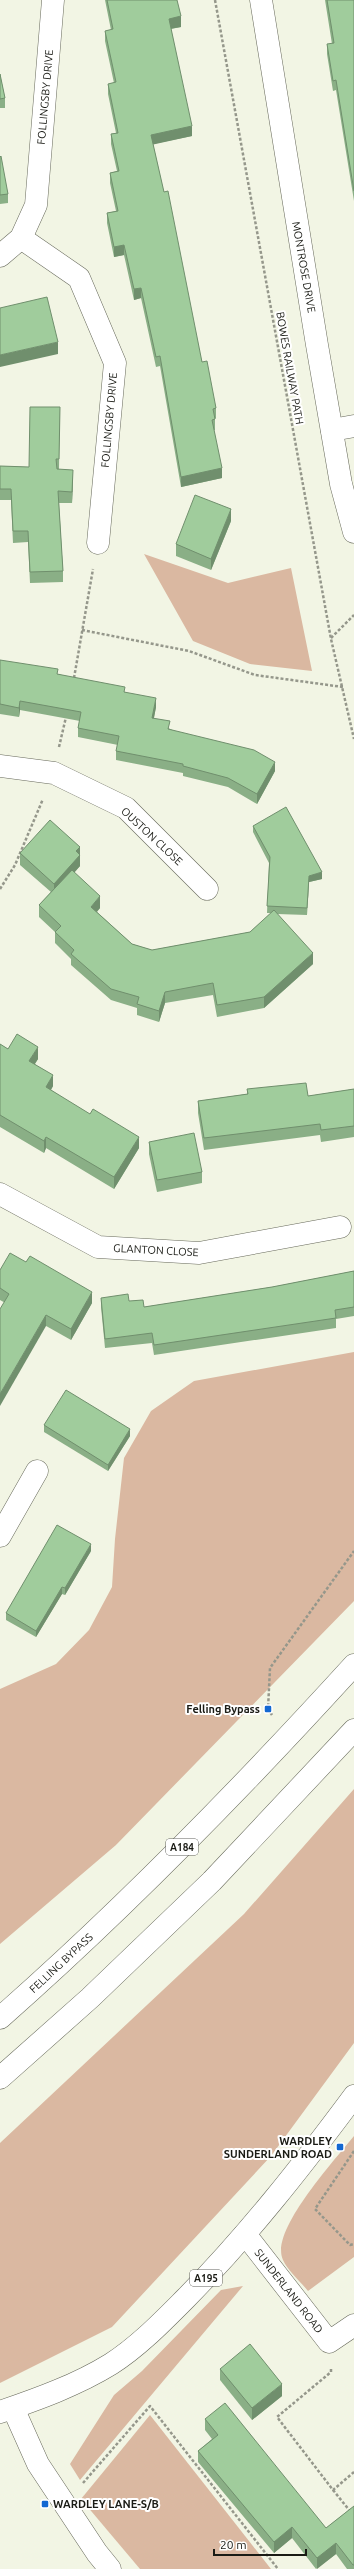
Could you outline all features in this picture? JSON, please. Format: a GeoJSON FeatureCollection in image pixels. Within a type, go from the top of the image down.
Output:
{"type":"FeatureCollection","features":[{"type":"Feature","properties":{"kind":"main road","name":"FOLLINGSBY DRIVE"},"geometry":{"type":"LineString","coordinates":[[0,256],[21,238],[36,205],[53,0]]}},
{"type":"Feature","properties":{"kind":"main road","name":"MONTROSE DRIVE"},"geometry":{"type":"LineString","coordinates":[[261,0],[278,116],[332,430],[342,484],[354,532]]}},
{"type":"Feature","properties":{"kind":"main road","name":"FOLLINGSBY DRIVE"},"geometry":{"type":"LineString","coordinates":[[21,238],[78,278],[114,363],[98,543]]}},
{"type":"Feature","properties":{"kind":"main road"},"geometry":{"type":"LineString","coordinates":[[332,430],[354,426]]}},
{"type":"Feature","properties":{"kind":"main road","name":"OUSTON CLOSE"},"geometry":{"type":"LineString","coordinates":[[0,766],[54,773],[126,808],[207,889]]}},
{"type":"Feature","properties":{"kind":"main road","name":"GLANTON CLOSE"},"geometry":{"type":"LineString","coordinates":[[2,1201],[98,1247],[199,1253],[340,1227]]}},
{"type":"Feature","properties":{"kind":"main road"},"geometry":{"type":"LineString","coordinates":[[0,1536],[37,1470]]}},
{"type":"Feature","properties":{"kind":"main road","name":"FELLING BYPASS"},"geometry":{"type":"LineString","coordinates":[[0,2018],[163,1866],[286,1740],[354,1665]]}},
{"type":"Feature","properties":{"kind":"main road"},"geometry":{"type":"LineString","coordinates":[[0,2078],[90,1998],[212,1880],[354,1730]]}},
{"type":"Feature","properties":{"kind":"main road","name":"A195"},"geometry":{"type":"LineString","coordinates":[[7,2410],[69,2386],[111,2364],[141,2342],[212,2271],[246,2234],[279,2194],[354,2096]]}},
{"type":"Feature","properties":{"kind":"main road","name":"SUNDERLAND ROAD"},"geometry":{"type":"LineString","coordinates":[[246,2234],[329,2342],[354,2325]]}},
{"type":"Feature","properties":{"kind":"main road"},"geometry":{"type":"LineString","coordinates":[[7,2410],[38,2464],[97,2554],[110,2569]]}},
{"type":"Feature","properties":{"kind":"path","name":"BOWES RAILWAY PATH"},"geometry":{"type":"LineString","coordinates":[[215,0],[331,639],[354,739]]}},
{"type":"Feature","properties":{"kind":"path"},"geometry":{"type":"LineString","coordinates":[[72,685],[98,543]]}},
{"type":"Feature","properties":{"kind":"path"},"geometry":{"type":"LineString","coordinates":[[331,639],[354,615]]}},
{"type":"Feature","properties":{"kind":"path"},"geometry":{"type":"LineString","coordinates":[[82,630],[189,651],[255,675],[343,687]]}},
{"type":"Feature","properties":{"kind":"path"},"geometry":{"type":"LineString","coordinates":[[0,889],[15,865],[54,773],[66,714]]}},
{"type":"Feature","properties":{"kind":"path"},"geometry":{"type":"LineString","coordinates":[[286,1740],[268,1709],[270,1668],[354,1551]]}},
{"type":"Feature","properties":{"kind":"path"},"geometry":{"type":"LineString","coordinates":[[354,2151],[315,2209],[350,2245],[354,2244]]}},
{"type":"Feature","properties":{"kind":"path"},"geometry":{"type":"LineString","coordinates":[[329,2342],[332,2372],[277,2417],[354,2516]]}},
{"type":"Feature","properties":{"kind":"path"},"geometry":{"type":"LineString","coordinates":[[65,2505],[150,2406],[278,2569]]}},
{"type":"Feature","properties":{"kind":"path"},"geometry":{"type":"LineString","coordinates":[[333,2490],[354,2472]]}},
{"type":"Feature","properties":{"kind":"shaded area"},"geometry":{"type":"Polygon","coordinates":[[[144,554],[228,583],[291,568],[312,671],[250,664],[193,641],[144,554]]]}},
{"type":"Feature","properties":{"kind":"shaded area"},"geometry":{"type":"Polygon","coordinates":[[[354,1352],[354,1601],[116,1845],[0,1944],[0,1689],[56,1664],[89,1630],[112,1587],[115,1539],[124,1458],[151,1411],[194,1381],[354,1352]]]}},
{"type":"Feature","properties":{"kind":"shaded area"},"geometry":{"type":"Polygon","coordinates":[[[354,1789],[354,2043],[271,2156],[112,2327],[0,2383],[0,2143],[244,1914],[354,1789]]]}},
{"type":"Feature","properties":{"kind":"shaded area"},"geometry":{"type":"Polygon","coordinates":[[[354,2136],[354,2257],[308,2291],[285,2264],[281,2247],[286,2232],[306,2196],[354,2136]]]}},
{"type":"Feature","properties":{"kind":"shaded area"},"geometry":{"type":"Polygon","coordinates":[[[243,2286],[80,2480],[70,2464],[114,2395],[142,2371],[221,2290],[243,2286]]]}},
{"type":"Feature","properties":{"kind":"shaded area"},"geometry":{"type":"Polygon","coordinates":[[[150,2415],[271,2569],[140,2569],[81,2499],[150,2415]]]}},
{"type":"Feature","properties":{"kind":"building"},"geometry":{"type":"Polygon","coordinates":[[[107,0],[177,0],[181,16],[169,19],[192,126],[151,135],[164,192],[168,191],[202,362],[207,361],[216,408],[213,409],[215,419],[212,420],[222,468],[181,477],[160,356],[156,357],[141,288],[134,289],[124,245],[114,247],[107,213],[118,211],[110,173],[119,171],[111,134],[118,133],[108,84],[116,82],[105,31],[113,29],[107,0]]]}},
{"type":"Feature","properties":{"kind":"building"},"geometry":{"type":"Polygon","coordinates":[[[327,0],[354,0],[354,191],[336,80],[333,81],[327,44],[334,43],[327,0]]]}},
{"type":"Feature","properties":{"kind":"building"},"geometry":{"type":"Polygon","coordinates":[[[0,74],[5,98],[0,99],[0,74]]]}},
{"type":"Feature","properties":{"kind":"building"},"geometry":{"type":"Polygon","coordinates":[[[1,156],[8,194],[0,195],[0,157],[1,156]]]}},
{"type":"Feature","properties":{"kind":"building"},"geometry":{"type":"Polygon","coordinates":[[[47,297],[58,342],[0,355],[0,308],[47,297]]]}},
{"type":"Feature","properties":{"kind":"building"},"geometry":{"type":"Polygon","coordinates":[[[30,407],[60,407],[59,459],[56,459],[57,469],[73,470],[72,492],[58,491],[63,571],[30,572],[28,531],[13,531],[11,489],[0,489],[0,466],[29,467],[30,407]]]}},
{"type":"Feature","properties":{"kind":"building"},"geometry":{"type":"Polygon","coordinates":[[[195,495],[231,509],[211,559],[176,544],[195,495]]]}},
{"type":"Feature","properties":{"kind":"building"},"geometry":{"type":"Polygon","coordinates":[[[0,660],[58,669],[57,674],[125,687],[124,692],[156,698],[152,718],[170,721],[168,729],[254,750],[275,762],[257,794],[228,778],[183,766],[183,764],[116,751],[119,736],[78,728],[81,712],[20,701],[19,708],[0,704],[0,660]]]}},
{"type":"Feature","properties":{"kind":"building"},"geometry":{"type":"Polygon","coordinates":[[[286,807],[322,872],[309,876],[307,908],[267,906],[270,857],[253,826],[286,807]]]}},
{"type":"Feature","properties":{"kind":"building"},"geometry":{"type":"Polygon","coordinates":[[[50,820],[80,847],[76,851],[80,855],[54,884],[20,853],[50,820]]]}},
{"type":"Feature","properties":{"kind":"building"},"geometry":{"type":"Polygon","coordinates":[[[72,870],[100,896],[91,907],[132,944],[152,950],[250,932],[274,910],[313,953],[264,997],[217,1005],[213,983],[165,992],[159,1011],[137,1004],[139,997],[111,989],[71,954],[74,950],[55,932],[61,926],[39,905],[72,870]]]}},
{"type":"Feature","properties":{"kind":"building"},"geometry":{"type":"Polygon","coordinates":[[[17,1034],[38,1047],[29,1061],[53,1075],[46,1087],[90,1114],[93,1109],[139,1137],[114,1177],[46,1137],[44,1141],[0,1115],[0,1044],[8,1049],[17,1034]]]}},
{"type":"Feature","properties":{"kind":"building"},"geometry":{"type":"Polygon","coordinates":[[[306,1083],[308,1096],[354,1089],[354,1126],[321,1130],[320,1124],[204,1138],[198,1101],[248,1094],[247,1089],[306,1083]]]}},
{"type":"Feature","properties":{"kind":"building"},"geometry":{"type":"Polygon","coordinates":[[[194,1133],[202,1172],[157,1180],[149,1142],[194,1133]]]}},
{"type":"Feature","properties":{"kind":"building"},"geometry":{"type":"Polygon","coordinates":[[[10,1253],[26,1262],[30,1256],[92,1292],[71,1329],[46,1315],[0,1394],[0,1309],[9,1294],[0,1288],[0,1270],[10,1253]]]}},
{"type":"Feature","properties":{"kind":"building"},"geometry":{"type":"Polygon","coordinates":[[[354,1271],[354,1307],[335,1310],[336,1318],[154,1345],[152,1333],[105,1339],[101,1298],[128,1294],[129,1301],[143,1300],[144,1307],[272,1287],[354,1271]]]}},
{"type":"Feature","properties":{"kind":"building"},"geometry":{"type":"Polygon","coordinates":[[[66,1390],[130,1429],[108,1465],[44,1425],[66,1390]]]}},
{"type":"Feature","properties":{"kind":"building"},"geometry":{"type":"Polygon","coordinates":[[[57,1525],[91,1544],[65,1588],[62,1587],[36,1631],[6,1613],[57,1525]]]}},
{"type":"Feature","properties":{"kind":"building"},"geometry":{"type":"Polygon","coordinates":[[[250,2344],[282,2384],[252,2408],[220,2369],[250,2344]]]}},
{"type":"Feature","properties":{"kind":"building"},"geometry":{"type":"Polygon","coordinates":[[[225,2403],[326,2528],[354,2506],[354,2565],[336,2543],[317,2558],[292,2527],[274,2542],[198,2451],[218,2435],[205,2419],[225,2403]]]}},
{"type":"Feature","properties":{"kind":"place","name":"Felling Bypass"},"geometry":{"type":"Point","coordinates":[268,1709]}},
{"type":"Feature","properties":{"kind":"place","name":"WARDLEY SUNDERLAND ROAD"},"geometry":{"type":"Point","coordinates":[340,2147]}},
{"type":"Feature","properties":{"kind":"place","name":"WARDLEY LANE-S/B"},"geometry":{"type":"Point","coordinates":[45,2504]}}]}
